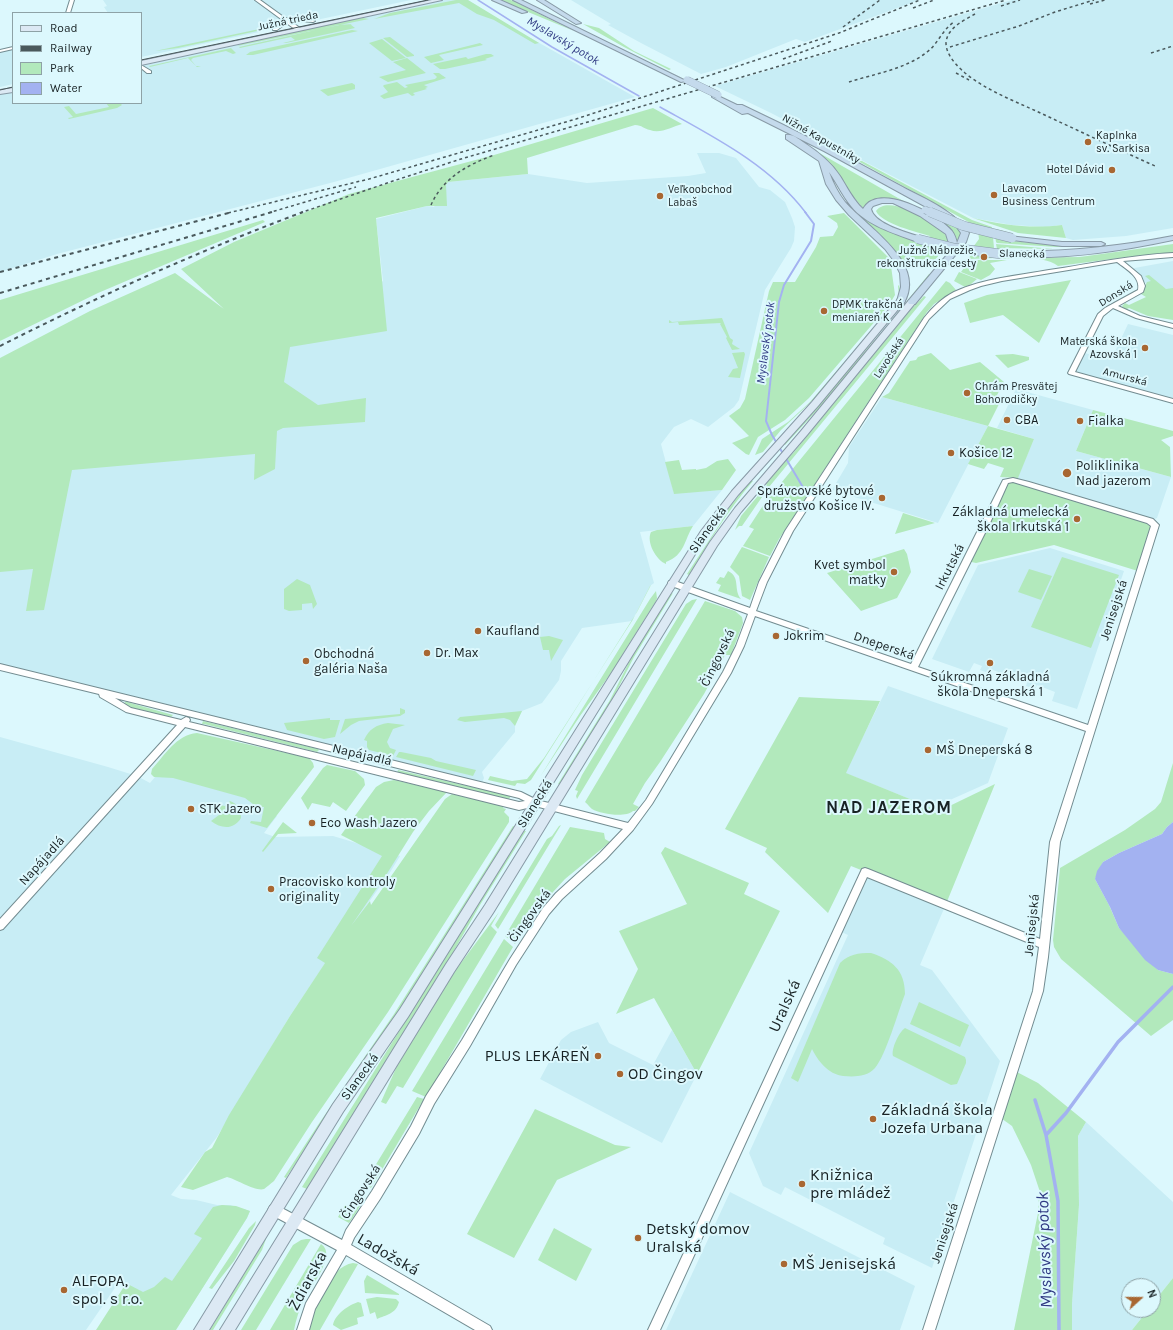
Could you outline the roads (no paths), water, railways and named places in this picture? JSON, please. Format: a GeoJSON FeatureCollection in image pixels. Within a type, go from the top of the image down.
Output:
{"type":"FeatureCollection","features":[{"type":"Feature","properties":{"kind":"highway"},"geometry":{"type":"LineString","coordinates":[[495,0],[587,39],[610,45]]}},
{"type":"Feature","properties":{"kind":"highway","name":"Nižné Kapustníky"},"geometry":{"type":"LineString","coordinates":[[516,0],[740,106],[925,210],[964,226],[1012,238],[1075,244],[1122,242]]}},
{"type":"Feature","properties":{"kind":"highway","name":"Nižné Kapustníky"},"geometry":{"type":"LineString","coordinates":[[522,0],[569,25]]}},
{"type":"Feature","properties":{"kind":"highway"},"geometry":{"type":"LineString","coordinates":[[540,0],[610,45]]}},
{"type":"Feature","properties":{"kind":"highway","name":"Nižné Kapustníky"},"geometry":{"type":"LineString","coordinates":[[716,95],[778,130],[802,145],[822,161]]}},
{"type":"Feature","properties":{"kind":"highway"},"geometry":{"type":"LineString","coordinates":[[740,106],[827,148],[954,220],[962,227],[965,233],[962,242],[912,302]]}},
{"type":"Feature","properties":{"kind":"highway"},"geometry":{"type":"LineString","coordinates":[[822,161],[825,177],[842,204],[884,244],[900,262],[906,279],[906,289],[901,301]]}},
{"type":"Feature","properties":{"kind":"highway","name":"Slanecká"},"geometry":{"type":"LineString","coordinates":[[822,161],[835,175],[853,203],[863,213],[893,230],[954,248],[1031,255],[1082,253],[1127,247],[1173,238]]}},
{"type":"Feature","properties":{"kind":"highway"},"geometry":{"type":"LineString","coordinates":[[876,221],[868,214],[867,209],[870,204],[888,200],[904,205],[943,228],[950,234],[955,250]]}},
{"type":"Feature","properties":{"kind":"highway"},"geometry":{"type":"LineString","coordinates":[[904,205],[882,204],[876,207],[873,211],[878,217],[889,224],[920,238]]}},
{"type":"Feature","properties":{"kind":"highway"},"geometry":{"type":"LineString","coordinates":[[1001,252],[1043,252],[1111,246],[1122,242],[1173,232]]}},
{"type":"Feature","properties":{"kind":"highway"},"geometry":{"type":"LineString","coordinates":[[901,301],[907,297],[945,252],[952,241]]}},
{"type":"Feature","properties":{"kind":"main road","name":"Južná trieda"},"geometry":{"type":"LineString","coordinates":[[142,57],[274,29],[296,27],[313,21],[413,0]]}},
{"type":"Feature","properties":{"kind":"main road","name":"Južná trieda"},"geometry":{"type":"LineString","coordinates":[[142,65],[154,60],[296,27],[439,0]]}},
{"type":"Feature","properties":{"kind":"main road"},"geometry":{"type":"LineString","coordinates":[[0,87],[12,84]]}},
{"type":"Feature","properties":{"kind":"main road"},"geometry":{"type":"LineString","coordinates":[[0,92],[12,90]]}},
{"type":"Feature","properties":{"kind":"main road","name":"Slanecká"},"geometry":{"type":"LineString","coordinates":[[201,1330],[338,1108],[377,1054],[404,1013],[672,583],[714,519],[860,351],[901,301]]}},
{"type":"Feature","properties":{"kind":"main road","name":"Slanecká"},"geometry":{"type":"LineString","coordinates":[[227,1330],[450,968],[552,808],[686,588],[725,527],[912,302]]}},
{"type":"Feature","properties":{"kind":"street"},"geometry":{"type":"LineString","coordinates":[[68,12],[72,0]]}},
{"type":"Feature","properties":{"kind":"street"},"geometry":{"type":"LineString","coordinates":[[257,0],[296,27]]}},
{"type":"Feature","properties":{"kind":"street"},"geometry":{"type":"LineString","coordinates":[[283,19],[294,21],[313,21]]}},
{"type":"Feature","properties":{"kind":"street"},"geometry":{"type":"LineString","coordinates":[[274,29],[283,24],[283,19]]}},
{"type":"Feature","properties":{"kind":"street"},"geometry":{"type":"LineString","coordinates":[[0,51],[12,48]]}},
{"type":"Feature","properties":{"kind":"street"},"geometry":{"type":"LineString","coordinates":[[142,65],[148,72],[142,74]]}},
{"type":"Feature","properties":{"kind":"street","name":"Levočská"},"geometry":{"type":"LineString","coordinates":[[753,612],[763,582],[789,531],[927,318],[940,304],[958,292],[993,281],[1118,260],[1148,256],[1173,255]]}},
{"type":"Feature","properties":{"kind":"street","name":"Donská"},"geometry":{"type":"LineString","coordinates":[[1071,373],[1097,320],[1104,312],[1138,294],[1143,287],[1138,276],[1118,260]]}},
{"type":"Feature","properties":{"kind":"street"},"geometry":{"type":"LineString","coordinates":[[1114,306],[1138,317],[1173,326]]}},
{"type":"Feature","properties":{"kind":"street","name":"Amurská"},"geometry":{"type":"LineString","coordinates":[[1071,373],[1173,401]]}},
{"type":"Feature","properties":{"kind":"street","name":"Irkutská"},"geometry":{"type":"LineString","coordinates":[[913,668],[986,523],[1004,483],[1011,480],[1153,522]]}},
{"type":"Feature","properties":{"kind":"street","name":"Jenisejská"},"geometry":{"type":"LineString","coordinates":[[929,1330],[1038,991],[1054,842],[1089,729],[1143,566],[1155,525],[1153,522]]}},
{"type":"Feature","properties":{"kind":"street","name":"Dneperská"},"geometry":{"type":"LineString","coordinates":[[672,583],[1089,729]]}},
{"type":"Feature","properties":{"kind":"street","name":"Čingovská"},"geometry":{"type":"LineString","coordinates":[[344,1248],[353,1228],[376,1195],[415,1130],[430,1100],[466,1043],[513,962],[546,911],[559,896],[603,856],[630,827],[649,802],[727,673],[740,646],[753,612]]}},
{"type":"Feature","properties":{"kind":"street","name":"Napájadlá"},"geometry":{"type":"LineString","coordinates":[[0,667],[521,794],[535,803],[630,827]]}},
{"type":"Feature","properties":{"kind":"street","name":"Napájadlá"},"geometry":{"type":"LineString","coordinates":[[93,690],[129,710],[183,724],[519,806],[535,803]]}},
{"type":"Feature","properties":{"kind":"street","name":"Napájadlá"},"geometry":{"type":"LineString","coordinates":[[0,926],[191,714]]}},
{"type":"Feature","properties":{"kind":"street","name":"Uralská"},"geometry":{"type":"LineString","coordinates":[[654,1330],[864,872],[1044,945]]}},
{"type":"Feature","properties":{"kind":"street","name":"Ladožská"},"geometry":{"type":"LineString","coordinates":[[274,1210],[344,1248],[486,1330]]}},
{"type":"Feature","properties":{"kind":"street","name":"Ždiarska"},"geometry":{"type":"LineString","coordinates":[[303,1330],[310,1306],[344,1248]]}},
{"type":"Feature","properties":{"kind":"water"},"geometry":{"type":"Polygon","coordinates":[[[1173,822],[1173,974],[1158,970],[1145,960],[1119,928],[1095,879],[1097,871],[1103,862],[1119,853],[1162,834],[1173,822]]]}},
{"type":"Feature","properties":{"kind":"waterway","name":"Myslavský potok"},"geometry":{"type":"LineString","coordinates":[[478,0],[552,47],[639,96]]}},
{"type":"Feature","properties":{"kind":"waterway","name":"Myslavský potok"},"geometry":{"type":"LineString","coordinates":[[660,107],[739,152],[775,180],[806,213]]}},
{"type":"Feature","properties":{"kind":"waterway","name":"Myslavský potok"},"geometry":{"type":"LineString","coordinates":[[804,489],[772,435],[766,421],[779,302],[784,285],[811,241],[814,224],[805,212]]}},
{"type":"Feature","properties":{"kind":"waterway"},"geometry":{"type":"LineString","coordinates":[[1046,1135],[1066,1113],[1118,1042],[1173,987]]}},
{"type":"Feature","properties":{"kind":"waterway","name":"Myslavský potok"},"geometry":{"type":"LineString","coordinates":[[1035,1100],[1046,1135]]}},
{"type":"Feature","properties":{"kind":"waterway","name":"Myslavský potok"},"geometry":{"type":"LineString","coordinates":[[1046,1135],[1058,1201],[1059,1330]]}},
{"type":"Feature","properties":{"kind":"tram line"},"geometry":{"type":"LineString","coordinates":[[142,60],[428,0]]}},
{"type":"Feature","properties":{"kind":"tram line"},"geometry":{"type":"LineString","coordinates":[[0,90],[12,87]]}},
{"type":"Feature","properties":{"kind":"railway"},"geometry":{"type":"LineString","coordinates":[[843,27],[880,0]]}},
{"type":"Feature","properties":{"kind":"railway"},"geometry":{"type":"LineString","coordinates":[[230,213],[369,179],[576,119],[839,33],[920,0]]}},
{"type":"Feature","properties":{"kind":"railway"},"geometry":{"type":"LineString","coordinates":[[913,8],[934,0]]}},
{"type":"Feature","properties":{"kind":"railway"},"geometry":{"type":"LineString","coordinates":[[300,213],[461,159],[1006,0]]}},
{"type":"Feature","properties":{"kind":"railway"},"geometry":{"type":"LineString","coordinates":[[1001,6],[1020,0]]}},
{"type":"Feature","properties":{"kind":"railway"},"geometry":{"type":"LineString","coordinates":[[950,47],[1019,26],[1055,12],[1094,0]]}},
{"type":"Feature","properties":{"kind":"railway"},"geometry":{"type":"LineString","coordinates":[[1090,4],[1105,0]]}},
{"type":"Feature","properties":{"kind":"railway"},"geometry":{"type":"LineString","coordinates":[[975,14],[952,29],[946,43],[948,52],[955,64],[965,73],[982,85],[999,94],[1155,166]]}},
{"type":"Feature","properties":{"kind":"railway"},"geometry":{"type":"LineString","coordinates":[[849,82],[900,67],[919,58],[931,49],[946,29],[954,22]]}},
{"type":"Feature","properties":{"kind":"railway"},"geometry":{"type":"LineString","coordinates":[[783,59],[832,41]]}},
{"type":"Feature","properties":{"kind":"railway"},"geometry":{"type":"LineString","coordinates":[[1151,53],[1173,46]]}},
{"type":"Feature","properties":{"kind":"railway"},"geometry":{"type":"LineString","coordinates":[[956,73],[969,80]]}},
{"type":"Feature","properties":{"kind":"railway"},"geometry":{"type":"LineString","coordinates":[[431,205],[442,187],[449,180],[465,168],[494,155]]}},
{"type":"Feature","properties":{"kind":"railway"},"geometry":{"type":"LineString","coordinates":[[268,213],[356,187]]}},
{"type":"Feature","properties":{"kind":"railway"},"geometry":{"type":"LineString","coordinates":[[0,293],[272,212]]}},
{"type":"Feature","properties":{"kind":"railway"},"geometry":{"type":"LineString","coordinates":[[0,346],[74,309],[150,275],[226,242],[303,212]]}},
{"type":"Feature","properties":{"kind":"railway"},"geometry":{"type":"LineString","coordinates":[[0,272],[230,213]]}},
{"type":"Feature","properties":{"kind":"place","name":"Kaplnka sv. Sarkisa"},"geometry":{"type":"Point","coordinates":[1088,142]}},
{"type":"Feature","properties":{"kind":"place","name":"Hotel Dávid"},"geometry":{"type":"Point","coordinates":[1112,170]}},
{"type":"Feature","properties":{"kind":"place","name":"Lavacom Business Centrum"},"geometry":{"type":"Point","coordinates":[994,195]}},
{"type":"Feature","properties":{"kind":"place","name":"Veľkoobchod Labaš"},"geometry":{"type":"Point","coordinates":[660,196]}},
{"type":"Feature","properties":{"kind":"place","name":"Južné Nábrežie, rekonštrukcia cesty"},"geometry":{"type":"Point","coordinates":[984,257]}},
{"type":"Feature","properties":{"kind":"place","name":"DPMK trakčná meniareň K"},"geometry":{"type":"Point","coordinates":[824,311]}},
{"type":"Feature","properties":{"kind":"place","name":"Materská škola Azovská 1"},"geometry":{"type":"Point","coordinates":[1145,348]}},
{"type":"Feature","properties":{"kind":"place","name":"Chrám Presvätej Bohorodičky"},"geometry":{"type":"Point","coordinates":[967,393]}},
{"type":"Feature","properties":{"kind":"place","name":"CBA"},"geometry":{"type":"Point","coordinates":[1007,420]}},
{"type":"Feature","properties":{"kind":"place","name":"Fialka"},"geometry":{"type":"Point","coordinates":[1080,421]}},
{"type":"Feature","properties":{"kind":"place","name":"Košice 12"},"geometry":{"type":"Point","coordinates":[951,453]}},
{"type":"Feature","properties":{"kind":"place","name":"Poliklinika Nad jazerom"},"geometry":{"type":"Point","coordinates":[1067,473]}},
{"type":"Feature","properties":{"kind":"place","name":"Správcovské bytové družstvo Košice IV."},"geometry":{"type":"Point","coordinates":[882,498]}},
{"type":"Feature","properties":{"kind":"place","name":"Základná umelecká škola Irkutská 1"},"geometry":{"type":"Point","coordinates":[1077,519]}},
{"type":"Feature","properties":{"kind":"place","name":"Kvet symbol matky"},"geometry":{"type":"Point","coordinates":[894,572]}},
{"type":"Feature","properties":{"kind":"place","name":"Kaufland"},"geometry":{"type":"Point","coordinates":[478,631]}},
{"type":"Feature","properties":{"kind":"place","name":"Jokrim"},"geometry":{"type":"Point","coordinates":[776,636]}},
{"type":"Feature","properties":{"kind":"place","name":"Dr. Max"},"geometry":{"type":"Point","coordinates":[427,653]}},
{"type":"Feature","properties":{"kind":"place","name":"Obchodná galéria Naša"},"geometry":{"type":"Point","coordinates":[306,661]}},
{"type":"Feature","properties":{"kind":"place","name":"Súkromná základná škola Dneperská 1"},"geometry":{"type":"Point","coordinates":[990,663]}},
{"type":"Feature","properties":{"kind":"place","name":"MŠ Dneperská 8"},"geometry":{"type":"Point","coordinates":[928,750]}},
{"type":"Feature","properties":{"kind":"place","name":"STK Jazero"},"geometry":{"type":"Point","coordinates":[191,809]}},
{"type":"Feature","properties":{"kind":"place","name":"Eco Wash Jazero"},"geometry":{"type":"Point","coordinates":[312,823]}},
{"type":"Feature","properties":{"kind":"place","name":"Pracovisko kontroly originality"},"geometry":{"type":"Point","coordinates":[271,889]}},
{"type":"Feature","properties":{"kind":"place","name":"PLUS LEKÁREŇ"},"geometry":{"type":"Point","coordinates":[598,1056]}},
{"type":"Feature","properties":{"kind":"place","name":"OD Čingov"},"geometry":{"type":"Point","coordinates":[620,1074]}},
{"type":"Feature","properties":{"kind":"place","name":"Základná škola Jozefa Urbana"},"geometry":{"type":"Point","coordinates":[873,1119]}},
{"type":"Feature","properties":{"kind":"place","name":"Knižnica pre mládež"},"geometry":{"type":"Point","coordinates":[802,1184]}},
{"type":"Feature","properties":{"kind":"place","name":"Detský domov Uralská"},"geometry":{"type":"Point","coordinates":[638,1238]}},
{"type":"Feature","properties":{"kind":"place","name":"MŠ Jenisejská"},"geometry":{"type":"Point","coordinates":[784,1264]}},
{"type":"Feature","properties":{"kind":"place","name":"ALFOPA, spol. s r.o."},"geometry":{"type":"Point","coordinates":[64,1290]}},
{"type":"Feature","properties":{"kind":"district","name":"NAD JAZEROM"},"geometry":{"type":"Point","coordinates":[889,808]}}]}
